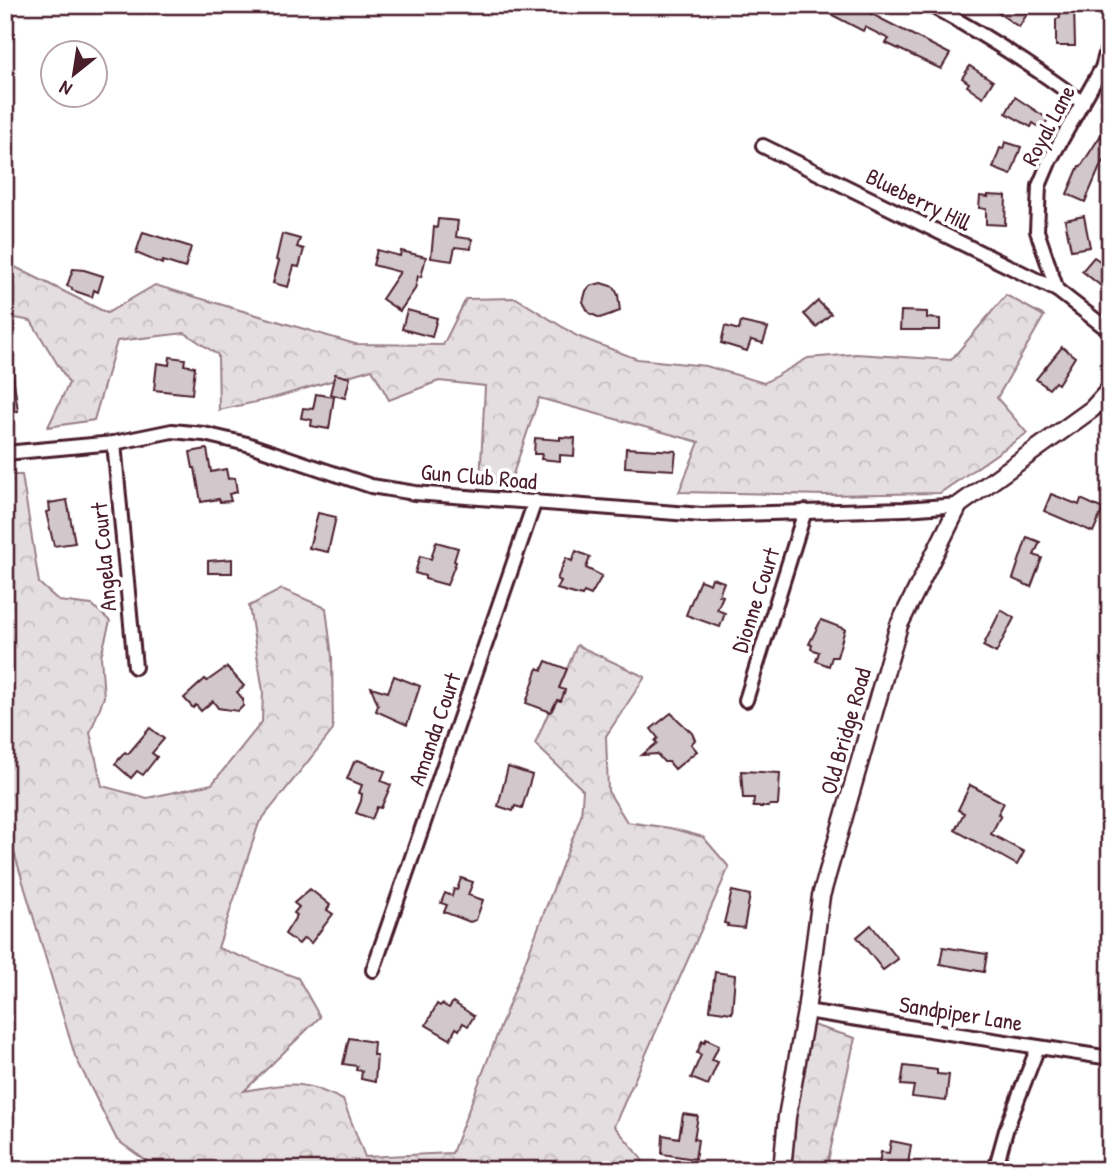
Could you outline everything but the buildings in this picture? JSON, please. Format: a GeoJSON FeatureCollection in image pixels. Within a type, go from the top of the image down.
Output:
{"type":"FeatureCollection","features":[{"type":"Feature","properties":{"kind":"street"},"geometry":{"type":"LineString","coordinates":[[930,5],[1049,78],[1083,103]]}},
{"type":"Feature","properties":{"kind":"street","name":"Royal Lane"},"geometry":{"type":"LineString","coordinates":[[1056,290],[1037,231],[1040,187],[1055,151],[1102,68],[1110,40]]}},
{"type":"Feature","properties":{"kind":"street","name":"Blueberry Hill"},"geometry":{"type":"LineString","coordinates":[[763,146],[1056,290]]}},
{"type":"Feature","properties":{"kind":"street"},"geometry":{"type":"LineString","coordinates":[[1056,290],[1102,325],[1110,328]]}},
{"type":"Feature","properties":{"kind":"street","name":"Old Bridge Road"},"geometry":{"type":"LineString","coordinates":[[782,1170],[787,1117],[806,1011],[821,896],[899,625],[959,505],[1092,409],[1110,389]]}},
{"type":"Feature","properties":{"kind":"street","name":"Gun Club Road"},"geometry":{"type":"LineString","coordinates":[[5,453],[114,443],[172,431],[204,434],[247,444],[305,461],[371,486],[415,492],[702,515],[959,505]]}},
{"type":"Feature","properties":{"kind":"street","name":"Angela Court"},"geometry":{"type":"LineString","coordinates":[[114,443],[135,667]]}},
{"type":"Feature","properties":{"kind":"street","name":"Amanda Court"},"geometry":{"type":"LineString","coordinates":[[373,970],[536,502]]}},
{"type":"Feature","properties":{"kind":"street","name":"Dionne Court"},"geometry":{"type":"LineString","coordinates":[[746,700],[805,512]]}},
{"type":"Feature","properties":{"kind":"street","name":"Sandpiper Lane"},"geometry":{"type":"LineString","coordinates":[[806,1011],[1110,1058]]}},
{"type":"Feature","properties":{"kind":"street"},"geometry":{"type":"LineString","coordinates":[[995,1170],[1007,1127],[1038,1047]]}},
{"type":"Feature","properties":{"kind":"green space"},"geometry":{"type":"Polygon","coordinates":[[[5,262],[107,313],[155,285],[355,344],[443,345],[466,299],[516,298],[577,336],[637,359],[706,366],[764,383],[808,358],[856,354],[951,360],[1006,295],[1044,316],[997,398],[1027,433],[940,493],[828,495],[679,492],[699,442],[539,398],[510,483],[480,482],[485,386],[439,381],[389,400],[372,369],[270,399],[219,410],[218,355],[185,333],[117,341],[94,420],[48,427],[69,383],[31,321],[5,316],[5,262]]]}},
{"type":"Feature","properties":{"kind":"green space"},"geometry":{"type":"Polygon","coordinates":[[[5,475],[22,475],[39,583],[59,601],[92,605],[110,621],[101,656],[104,697],[90,733],[102,786],[147,798],[212,784],[262,722],[263,691],[249,606],[282,589],[326,608],[332,657],[333,730],[259,823],[218,948],[298,978],[320,1017],[244,1091],[295,1085],[316,1089],[343,1100],[365,1157],[452,1153],[581,816],[583,790],[535,744],[577,645],[645,677],[606,736],[608,791],[627,822],[670,828],[703,837],[729,867],[614,1126],[649,1170],[159,1170],[117,1140],[75,1056],[5,822],[5,475]]]}},
{"type":"Feature","properties":{"kind":"green space"},"geometry":{"type":"Polygon","coordinates":[[[809,1024],[855,1038],[826,1170],[786,1170],[809,1024]]]}}]}
